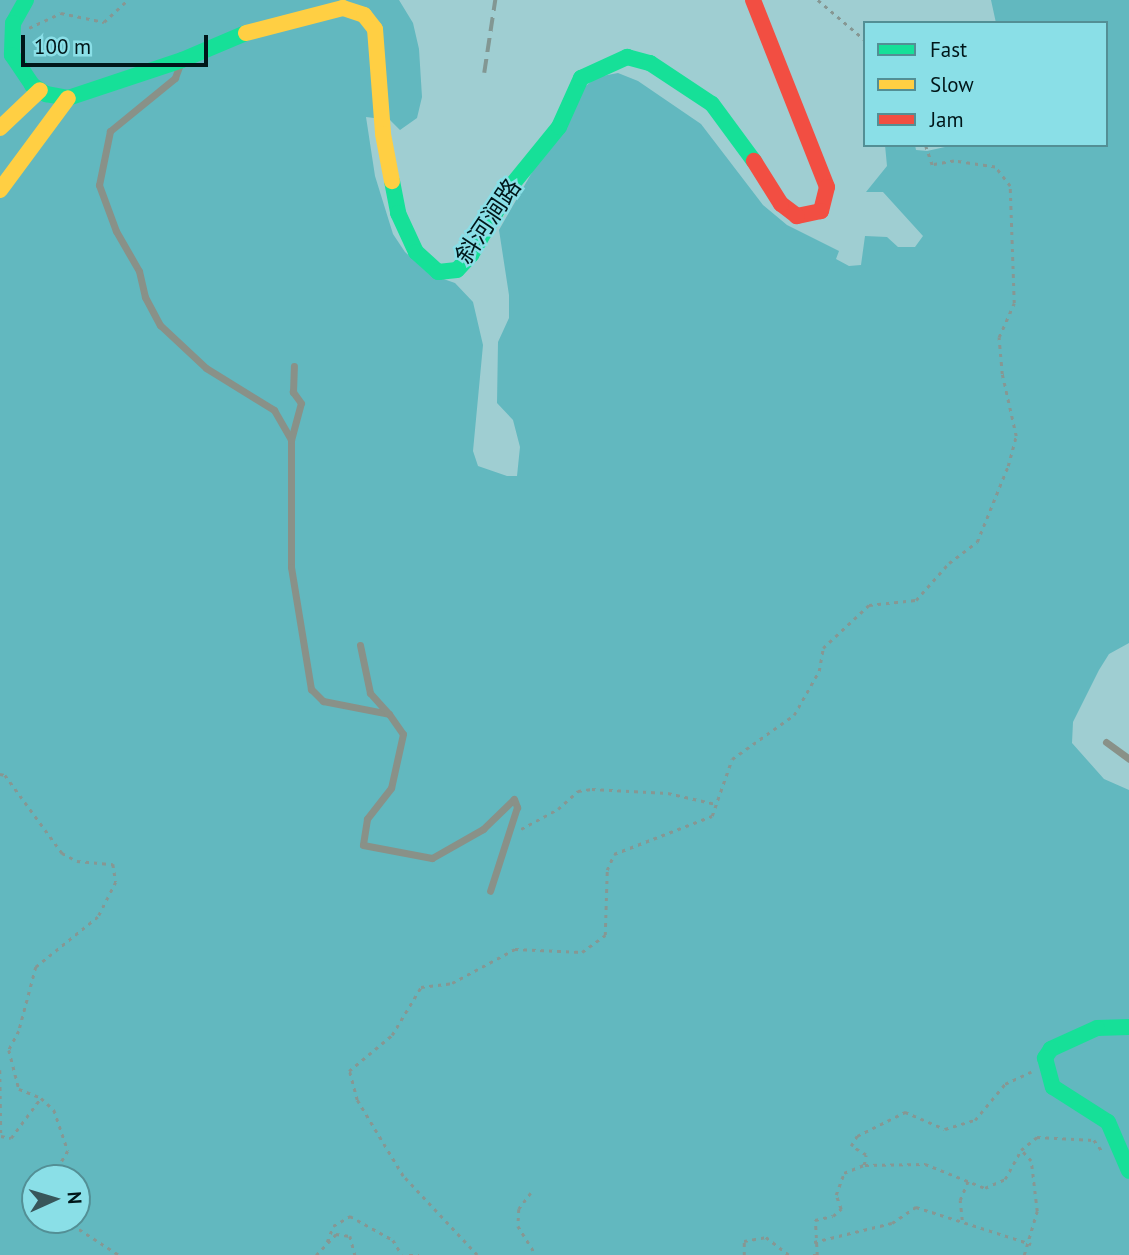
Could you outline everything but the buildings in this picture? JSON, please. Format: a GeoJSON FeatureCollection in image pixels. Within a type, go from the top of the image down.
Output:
{"type":"FeatureCollection","features":[{"type":"Feature","properties":{"kind":"street"},"geometry":{"type":"LineString","coordinates":[[0,190],[68,98],[40,90],[21,71],[11,40],[13,23],[26,0]]}},
{"type":"Feature","properties":{"kind":"street","name":"斜河涧路"},"geometry":{"type":"LineString","coordinates":[[68,98],[182,60],[247,32],[343,8],[364,15],[375,29],[383,134],[398,213],[422,261],[438,272],[449,272],[471,255],[511,186],[559,127],[581,78],[627,57],[650,63],[712,104],[743,143],[781,204],[797,216],[821,211],[827,187],[753,0]]}},
{"type":"Feature","properties":{"kind":"street"},"geometry":{"type":"LineString","coordinates":[[0,128],[40,90]]}},
{"type":"Feature","properties":{"kind":"street"},"geometry":{"type":"LineString","coordinates":[[1128,1169],[1108,1122],[1053,1087],[1045,1069],[1051,1049],[1066,1041],[1097,1028],[1129,1027]]}},
{"type":"Feature","properties":{"kind":"lane"},"geometry":{"type":"LineString","coordinates":[[182,60],[175,78],[110,131],[99,185],[160,325],[206,368],[274,410],[291,440]]}},
{"type":"Feature","properties":{"kind":"lane"},"geometry":{"type":"LineString","coordinates":[[294,366],[293,392],[301,403],[291,440],[291,567],[311,688],[323,701],[388,714]]}},
{"type":"Feature","properties":{"kind":"lane"},"geometry":{"type":"LineString","coordinates":[[360,645],[370,693],[402,734],[391,788],[368,819],[363,845],[432,858],[483,829],[514,799],[517,807],[502,844],[490,891]]}},
{"type":"Feature","properties":{"kind":"lane"},"geometry":{"type":"LineString","coordinates":[[1106,742],[1129,759]]}},
{"type":"Feature","properties":{"kind":"path"},"geometry":{"type":"LineString","coordinates":[[11,40],[46,17],[61,13],[104,22],[128,0]]}},
{"type":"Feature","properties":{"kind":"path"},"geometry":{"type":"LineString","coordinates":[[818,0],[863,38]]}},
{"type":"Feature","properties":{"kind":"path"},"geometry":{"type":"LineString","coordinates":[[477,1255],[402,1176],[357,1100],[349,1071],[392,1035],[421,987],[452,983],[515,949],[582,952],[605,935],[607,870],[614,854],[712,816],[732,759],[794,715],[819,671],[823,648],[869,605],[916,600],[949,564],[977,542],[1008,466],[1016,436],[1002,374],[999,337],[1014,303],[1010,186],[995,167],[954,161],[932,165],[926,147]]}},
{"type":"Feature","properties":{"kind":"path"},"geometry":{"type":"LineString","coordinates":[[0,774],[5,775],[62,853],[77,861],[113,864],[116,882],[98,917],[36,967],[19,1031],[9,1050],[19,1089],[41,1098],[54,1110],[68,1151],[60,1164]]}},
{"type":"Feature","properties":{"kind":"path"},"geometry":{"type":"LineString","coordinates":[[502,844],[558,809],[578,791],[668,793],[716,804]]}},
{"type":"Feature","properties":{"kind":"path"},"geometry":{"type":"LineString","coordinates":[[0,1069],[1,1136],[11,1138],[41,1098]]}},
{"type":"Feature","properties":{"kind":"path"},"geometry":{"type":"LineString","coordinates":[[864,1165],[866,1154],[851,1146],[870,1129],[905,1112],[945,1129],[975,1120],[1005,1084],[1045,1069]]}},
{"type":"Feature","properties":{"kind":"path"},"geometry":{"type":"LineString","coordinates":[[813,1255],[817,1255],[814,1242],[816,1220],[833,1216],[841,1209],[836,1195],[844,1174],[864,1165],[925,1164],[985,1188],[1005,1178],[1021,1150],[1037,1137],[1094,1140],[1109,1161],[1128,1169]]}},
{"type":"Feature","properties":{"kind":"path"},"geometry":{"type":"LineString","coordinates":[[1021,1150],[1031,1161],[1037,1211],[1031,1244],[1024,1255]]}},
{"type":"Feature","properties":{"kind":"path"},"geometry":{"type":"LineString","coordinates":[[961,1220],[960,1200],[968,1181]]}},
{"type":"Feature","properties":{"kind":"path"},"geometry":{"type":"LineString","coordinates":[[531,1192],[519,1209],[518,1226],[536,1255]]}},
{"type":"Feature","properties":{"kind":"path"},"geometry":{"type":"LineString","coordinates":[[814,1242],[892,1223],[916,1207],[1031,1244]]}},
{"type":"Feature","properties":{"kind":"path"},"geometry":{"type":"LineString","coordinates":[[327,1242],[333,1226],[350,1216],[393,1240],[402,1255]]}},
{"type":"Feature","properties":{"kind":"path"},"geometry":{"type":"LineString","coordinates":[[87,1234],[119,1255]]}},
{"type":"Feature","properties":{"kind":"path"},"geometry":{"type":"LineString","coordinates":[[316,1255],[336,1234],[350,1236],[355,1255]]}},
{"type":"Feature","properties":{"kind":"path"},"geometry":{"type":"LineString","coordinates":[[744,1255],[744,1241],[766,1237],[789,1255]]}},
{"type":"Feature","properties":{"kind":"path"},"geometry":{"type":"LineString","coordinates":[[409,1255],[419,1255]]}},
{"type":"Feature","properties":{"kind":"shaded area"},"geometry":{"type":"Polygon","coordinates":[[[0,0],[399,0],[413,23],[419,49],[422,97],[417,118],[400,130],[390,120],[366,117],[375,176],[393,234],[405,252],[429,274],[455,283],[473,302],[483,345],[473,451],[478,466],[507,476],[517,476],[520,447],[513,420],[497,403],[498,342],[509,318],[509,295],[499,230],[578,92],[597,77],[618,73],[638,81],[701,124],[763,205],[787,225],[839,251],[836,259],[849,266],[861,265],[865,236],[887,237],[898,247],[915,247],[923,236],[883,192],[866,192],[887,166],[885,147],[915,147],[916,150],[927,151],[945,147],[1108,147],[1108,21],[996,21],[991,0],[1129,0],[1129,643],[1109,654],[1099,670],[1073,722],[1072,743],[1104,779],[1129,790],[1129,1255],[0,1255],[0,0]]]}},
{"type":"Feature","properties":{"kind":"railway"},"geometry":{"type":"LineString","coordinates":[[484,73],[495,0]]}},
{"type":"Feature","properties":{"kind":"traffic: fast"},"geometry":{"type":"LineString","coordinates":[[26,0],[13,23],[12,55],[32,85],[46,94],[68,98],[182,60],[246,33]]}},
{"type":"Feature","properties":{"kind":"traffic: fast"},"geometry":{"type":"LineString","coordinates":[[392,181],[398,213],[416,252],[438,272],[457,270],[471,255],[511,186],[559,127],[581,78],[627,57],[650,63],[712,104],[754,161]]}},
{"type":"Feature","properties":{"kind":"traffic: fast"},"geometry":{"type":"LineString","coordinates":[[1129,1027],[1097,1028],[1051,1049],[1045,1058],[1053,1087],[1108,1122],[1129,1171]]}},
{"type":"Feature","properties":{"kind":"traffic: slow"},"geometry":{"type":"LineString","coordinates":[[246,33],[343,8],[364,15],[375,29],[383,134],[392,181]]}},
{"type":"Feature","properties":{"kind":"traffic: slow"},"geometry":{"type":"LineString","coordinates":[[0,128],[40,90]]}},
{"type":"Feature","properties":{"kind":"traffic: slow"},"geometry":{"type":"LineString","coordinates":[[0,190],[68,98]]}},
{"type":"Feature","properties":{"kind":"traffic: jam"},"geometry":{"type":"LineString","coordinates":[[753,0],[827,187],[821,211],[797,216],[781,204],[754,161]]}}]}
